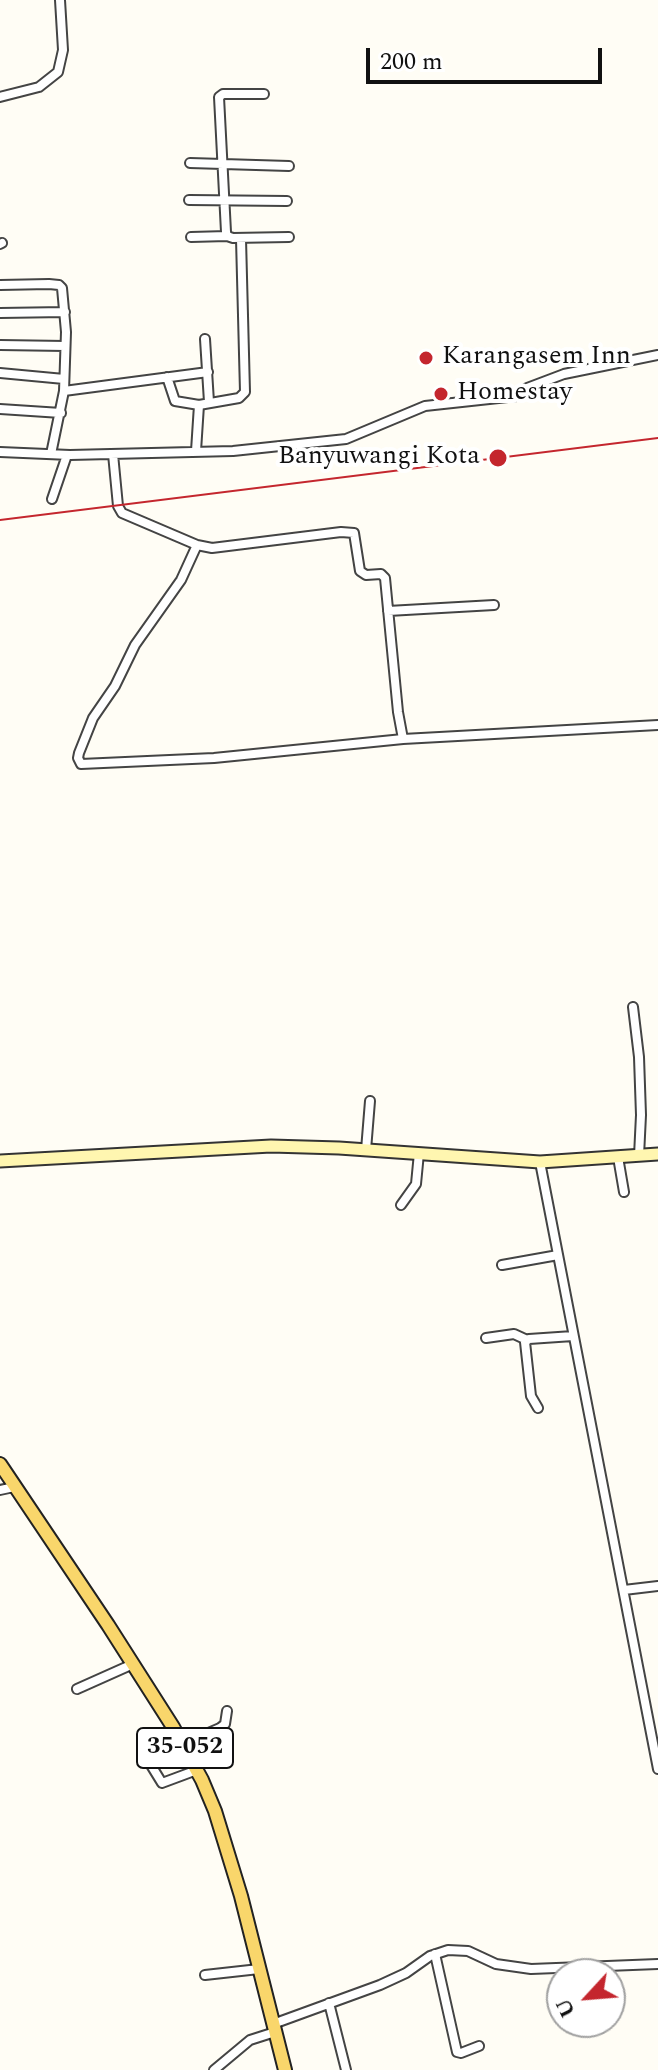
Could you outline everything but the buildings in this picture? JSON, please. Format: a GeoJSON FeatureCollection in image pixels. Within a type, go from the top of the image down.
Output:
{"type":"FeatureCollection","features":[{"type":"Feature","properties":{"kind":"main road","name":"35-052"},"geometry":{"type":"LineString","coordinates":[[0,1464],[133,1664],[197,1770],[228,1850],[285,2070]]}},
{"type":"Feature","properties":{"kind":"street"},"geometry":{"type":"LineString","coordinates":[[0,97],[39,87],[58,72],[63,50],[60,0]]}},
{"type":"Feature","properties":{"kind":"street"},"geometry":{"type":"LineString","coordinates":[[227,236],[220,95],[264,94]]}},
{"type":"Feature","properties":{"kind":"street"},"geometry":{"type":"LineString","coordinates":[[190,163],[289,166]]}},
{"type":"Feature","properties":{"kind":"street"},"geometry":{"type":"LineString","coordinates":[[189,200],[287,201]]}},
{"type":"Feature","properties":{"kind":"street"},"geometry":{"type":"LineString","coordinates":[[191,237],[289,237]]}},
{"type":"Feature","properties":{"kind":"street"},"geometry":{"type":"LineString","coordinates":[[167,377],[175,401],[204,404],[239,398],[245,392],[241,239]]}},
{"type":"Feature","properties":{"kind":"street"},"geometry":{"type":"LineString","coordinates":[[0,285],[59,285],[62,291],[65,312],[64,391],[51,454]]}},
{"type":"Feature","properties":{"kind":"street"},"geometry":{"type":"LineString","coordinates":[[0,313],[65,312]]}},
{"type":"Feature","properties":{"kind":"street"},"geometry":{"type":"LineString","coordinates":[[196,451],[208,372],[205,339]]}},
{"type":"Feature","properties":{"kind":"street"},"geometry":{"type":"LineString","coordinates":[[0,345],[65,346]]}},
{"type":"Feature","properties":{"kind":"street"},"geometry":{"type":"LineString","coordinates":[[0,452],[67,455],[260,449],[346,439],[412,409],[517,396],[527,388],[564,374],[658,355]]}},
{"type":"Feature","properties":{"kind":"street"},"geometry":{"type":"LineString","coordinates":[[64,391],[208,372]]}},
{"type":"Feature","properties":{"kind":"street"},"geometry":{"type":"LineString","coordinates":[[0,373],[64,379]]}},
{"type":"Feature","properties":{"kind":"street"},"geometry":{"type":"LineString","coordinates":[[0,409],[61,413]]}},
{"type":"Feature","properties":{"kind":"street"},"geometry":{"type":"LineString","coordinates":[[113,454],[118,506],[122,513],[197,545],[212,548],[352,532],[356,537],[362,573],[381,574],[385,578],[403,739]]}},
{"type":"Feature","properties":{"kind":"street"},"geometry":{"type":"LineString","coordinates":[[52,499],[67,455]]}},
{"type":"Feature","properties":{"kind":"street"},"geometry":{"type":"LineString","coordinates":[[197,545],[181,580],[135,645],[115,686],[93,718],[79,753],[81,764],[214,758],[403,739],[658,725]]}},
{"type":"Feature","properties":{"kind":"street"},"geometry":{"type":"LineString","coordinates":[[388,611],[494,605]]}},
{"type":"Feature","properties":{"kind":"street"},"geometry":{"type":"LineString","coordinates":[[633,1007],[640,1072],[639,1156]]}},
{"type":"Feature","properties":{"kind":"street"},"geometry":{"type":"LineString","coordinates":[[366,1150],[370,1101]]}},
{"type":"Feature","properties":{"kind":"street"},"geometry":{"type":"LineString","coordinates":[[0,1161],[271,1146],[540,1162],[658,1154]]}},
{"type":"Feature","properties":{"kind":"street"},"geometry":{"type":"LineString","coordinates":[[401,1205],[416,1184],[419,1153]]}},
{"type":"Feature","properties":{"kind":"street"},"geometry":{"type":"LineString","coordinates":[[618,1157],[624,1192]]}},
{"type":"Feature","properties":{"kind":"street"},"geometry":{"type":"LineString","coordinates":[[540,1162],[658,1769]]}},
{"type":"Feature","properties":{"kind":"street"},"geometry":{"type":"LineString","coordinates":[[502,1265],[558,1255]]}},
{"type":"Feature","properties":{"kind":"street"},"geometry":{"type":"LineString","coordinates":[[486,1338],[514,1334],[527,1340],[573,1336]]}},
{"type":"Feature","properties":{"kind":"street"},"geometry":{"type":"LineString","coordinates":[[527,1340],[531,1396],[538,1408]]}},
{"type":"Feature","properties":{"kind":"street"},"geometry":{"type":"LineString","coordinates":[[0,1490],[14,1487]]}},
{"type":"Feature","properties":{"kind":"street"},"geometry":{"type":"LineString","coordinates":[[624,1590],[658,1586]]}},
{"type":"Feature","properties":{"kind":"street"},"geometry":{"type":"LineString","coordinates":[[77,1689],[133,1664]]}},
{"type":"Feature","properties":{"kind":"street"},"geometry":{"type":"LineString","coordinates":[[183,1744],[220,1728],[225,1724],[227,1711]]}},
{"type":"Feature","properties":{"kind":"street"},"geometry":{"type":"LineString","coordinates":[[146,1757],[162,1783],[197,1770]]}},
{"type":"Feature","properties":{"kind":"street"},"geometry":{"type":"LineString","coordinates":[[214,2070],[250,2040],[329,2003],[395,1979],[435,1954],[458,1949],[496,1964],[531,1969],[658,1964]]}},
{"type":"Feature","properties":{"kind":"street"},"geometry":{"type":"LineString","coordinates":[[435,1954],[457,2052],[479,2046]]}},
{"type":"Feature","properties":{"kind":"street"},"geometry":{"type":"LineString","coordinates":[[205,1975],[259,1969]]}},
{"type":"Feature","properties":{"kind":"street"},"geometry":{"type":"LineString","coordinates":[[329,2003],[346,2070]]}},
{"type":"Feature","properties":{"kind":"railway"},"geometry":{"type":"LineString","coordinates":[[0,520],[658,438]]}},
{"type":"Feature","properties":{"kind":"place","name":"Karangasem Inn"},"geometry":{"type":"Point","coordinates":[426,358]}},
{"type":"Feature","properties":{"kind":"place","name":"Homestay"},"geometry":{"type":"Point","coordinates":[441,394]}},
{"type":"Feature","properties":{"kind":"place","name":"Banyuwangi Kota"},"geometry":{"type":"Point","coordinates":[498,458]}}]}
